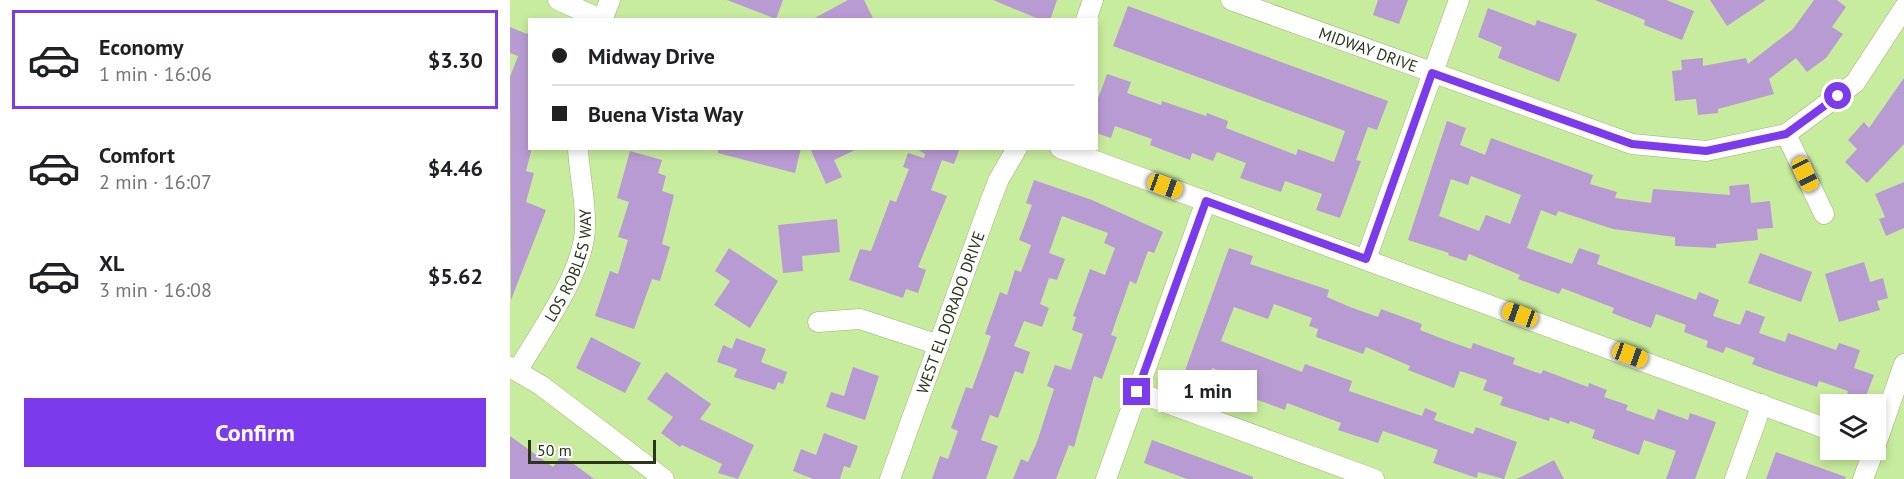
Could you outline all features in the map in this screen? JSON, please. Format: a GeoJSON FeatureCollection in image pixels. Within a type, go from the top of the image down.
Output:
{"type":"FeatureCollection","features":[{"type":"Feature","properties":{"kind":"street"},"geometry":{"type":"LineString","coordinates":[[558,0],[601,18]]}},
{"type":"Feature","properties":{"kind":"street"},"geometry":{"type":"LineString","coordinates":[[603,18],[610,0]]}},
{"type":"Feature","properties":{"kind":"street"},"geometry":{"type":"LineString","coordinates":[[1087,18],[1093,0]]}},
{"type":"Feature","properties":{"kind":"street","name":"MIDWAY DRIVE"},"geometry":{"type":"LineString","coordinates":[[1231,0],[1632,144],[1706,151],[1786,134],[1855,83],[1904,8]]}},
{"type":"Feature","properties":{"kind":"street"},"geometry":{"type":"LineString","coordinates":[[1366,259],[1459,0]]}},
{"type":"Feature","properties":{"kind":"street"},"geometry":{"type":"LineString","coordinates":[[1786,134],[1824,214]]}},
{"type":"Feature","properties":{"kind":"street","name":"LOS ROBLES WAY"},"geometry":{"type":"LineString","coordinates":[[514,369],[568,284],[582,250],[586,227],[578,150]]}},
{"type":"Feature","properties":{"kind":"street","name":"WEST EL DORADO DRIVE"},"geometry":{"type":"LineString","coordinates":[[890,479],[999,179],[1016,150]]}},
{"type":"Feature","properties":{"kind":"street"},"geometry":{"type":"LineString","coordinates":[[1066,150],[1820,426]]}},
{"type":"Feature","properties":{"kind":"street"},"geometry":{"type":"LineString","coordinates":[[1106,479],[1206,201]]}},
{"type":"Feature","properties":{"kind":"street"},"geometry":{"type":"LineString","coordinates":[[818,322],[860,319],[939,345]]}},
{"type":"Feature","properties":{"kind":"street"},"geometry":{"type":"LineString","coordinates":[[1886,417],[1904,364]]}},
{"type":"Feature","properties":{"kind":"street"},"geometry":{"type":"LineString","coordinates":[[514,369],[664,479]]}},
{"type":"Feature","properties":{"kind":"street"},"geometry":{"type":"LineString","coordinates":[[1137,392],[1337,472],[1374,479]]}},
{"type":"Feature","properties":{"kind":"street"},"geometry":{"type":"LineString","coordinates":[[1735,479],[1762,404]]}},
{"type":"Feature","properties":{"kind":"street"},"geometry":{"type":"LineString","coordinates":[[1863,479],[1871,460]]}},
{"type":"Feature","properties":{"kind":"building"},"geometry":{"type":"Polygon","coordinates":[[[727,0],[783,0],[776,18],[727,0]]]}},
{"type":"Feature","properties":{"kind":"building"},"geometry":{"type":"Polygon","coordinates":[[[848,0],[864,0],[873,18],[815,18],[848,0]]]}},
{"type":"Feature","properties":{"kind":"building"},"geometry":{"type":"Polygon","coordinates":[[[993,0],[1057,0],[1051,18],[1036,18],[993,0]]]}},
{"type":"Feature","properties":{"kind":"building"},"geometry":{"type":"Polygon","coordinates":[[[1378,0],[1408,0],[1399,24],[1373,15],[1378,0]]]}},
{"type":"Feature","properties":{"kind":"building"},"geometry":{"type":"Polygon","coordinates":[[[1595,0],[1666,0],[1694,11],[1682,40],[1644,25],[1645,20],[1595,0]]]}},
{"type":"Feature","properties":{"kind":"building"},"geometry":{"type":"Polygon","coordinates":[[[1710,0],[1766,0],[1727,26],[1710,0]]]}},
{"type":"Feature","properties":{"kind":"building"},"geometry":{"type":"Polygon","coordinates":[[[1814,0],[1837,0],[1846,7],[1832,27],[1843,34],[1826,58],[1807,72],[1796,58],[1769,79],[1774,94],[1718,109],[1718,113],[1698,115],[1696,99],[1675,101],[1672,71],[1682,70],[1681,60],[1703,58],[1703,66],[1746,58],[1748,64],[1793,29],[1814,0]]]}},
{"type":"Feature","properties":{"kind":"building"},"geometry":{"type":"Polygon","coordinates":[[[1128,6],[1388,101],[1377,130],[1368,127],[1356,160],[1361,161],[1340,218],[1316,210],[1322,194],[1285,181],[1281,192],[1240,178],[1246,163],[1217,152],[1213,161],[1192,153],[1190,160],[1150,145],[1152,139],[1115,126],[1111,138],[1098,134],[1098,99],[1107,74],[1131,82],[1127,93],[1161,105],[1162,101],[1206,116],[1207,113],[1228,121],[1226,128],[1296,155],[1298,149],[1334,162],[1345,131],[1113,46],[1128,6]]]}},
{"type":"Feature","properties":{"kind":"building"},"geometry":{"type":"Polygon","coordinates":[[[1488,8],[1535,26],[1537,20],[1577,34],[1559,82],[1498,58],[1502,47],[1478,37],[1488,8]]]}},
{"type":"Feature","properties":{"kind":"building"},"geometry":{"type":"Polygon","coordinates":[[[510,27],[528,33],[528,150],[531,150],[526,171],[534,173],[526,202],[546,210],[511,300],[510,77],[518,56],[510,53],[510,27]]]}},
{"type":"Feature","properties":{"kind":"building"},"geometry":{"type":"Polygon","coordinates":[[[1904,78],[1904,144],[1867,183],[1845,162],[1857,149],[1848,140],[1864,122],[1869,128],[1904,78]]]}},
{"type":"Feature","properties":{"kind":"building"},"geometry":{"type":"Polygon","coordinates":[[[1447,121],[1466,128],[1460,145],[1485,155],[1491,138],[1593,175],[1590,184],[1617,192],[1615,198],[1651,203],[1653,189],[1730,195],[1729,186],[1749,184],[1751,203],[1770,201],[1773,228],[1757,229],[1758,240],[1716,244],[1716,248],[1675,246],[1675,237],[1613,229],[1558,211],[1556,216],[1541,210],[1527,248],[1572,264],[1579,248],[1600,255],[1597,264],[1696,300],[1699,292],[1719,300],[1713,316],[1740,325],[1746,310],[1765,317],[1759,333],[1785,342],[1788,333],[1836,350],[1839,343],[1860,350],[1854,368],[1874,375],[1867,394],[1847,394],[1848,391],[1819,381],[1817,387],[1752,364],[1755,358],[1726,347],[1723,353],[1706,347],[1708,341],[1684,332],[1686,325],[1656,314],[1651,328],[1612,313],[1614,308],[1562,288],[1559,294],[1518,279],[1520,275],[1469,254],[1466,261],[1448,255],[1449,253],[1408,240],[1447,121]],[[1471,176],[1468,185],[1451,179],[1439,216],[1479,231],[1486,215],[1510,224],[1521,195],[1471,176]]]}},
{"type":"Feature","properties":{"kind":"building"},"geometry":{"type":"Polygon","coordinates":[[[718,150],[801,150],[795,173],[718,153],[718,150]]]}},
{"type":"Feature","properties":{"kind":"building"},"geometry":{"type":"Polygon","coordinates":[[[811,150],[855,150],[834,160],[842,177],[826,184],[811,150]]]}},
{"type":"Feature","properties":{"kind":"building"},"geometry":{"type":"Polygon","coordinates":[[[918,150],[959,150],[954,164],[942,160],[931,190],[947,196],[918,267],[926,270],[918,293],[906,289],[903,298],[849,280],[860,249],[871,251],[890,200],[896,202],[909,169],[903,167],[908,153],[924,158],[925,154],[918,150]]]}},
{"type":"Feature","properties":{"kind":"building"},"geometry":{"type":"Polygon","coordinates":[[[630,151],[662,160],[658,173],[666,176],[662,191],[674,195],[662,244],[670,247],[660,281],[652,279],[634,329],[595,316],[610,271],[618,274],[628,240],[618,237],[629,202],[617,198],[630,151]]]}},
{"type":"Feature","properties":{"kind":"building"},"geometry":{"type":"Polygon","coordinates":[[[1034,180],[1092,200],[1163,232],[1154,253],[1148,251],[1136,284],[1130,281],[1111,335],[1117,337],[1102,379],[1094,376],[1074,447],[1069,445],[1056,479],[1013,479],[1021,459],[1028,462],[1037,442],[1054,389],[1047,386],[1055,365],[1071,370],[1083,334],[1072,330],[1076,317],[1073,316],[1090,269],[1105,275],[1115,248],[1104,243],[1108,233],[1062,216],[1049,253],[1065,259],[1057,280],[1049,278],[1040,304],[1049,308],[1042,327],[1024,321],[1014,346],[1030,352],[1023,374],[1015,371],[998,418],[990,415],[981,440],[998,446],[986,479],[932,479],[940,456],[948,459],[958,431],[951,428],[966,387],[972,389],[983,359],[991,336],[985,334],[1000,292],[1007,295],[1015,270],[1021,272],[1031,245],[1019,240],[1032,205],[1026,203],[1034,180]]]}},
{"type":"Feature","properties":{"kind":"building"},"geometry":{"type":"Polygon","coordinates":[[[1904,182],[1904,228],[1886,236],[1879,219],[1885,217],[1875,194],[1904,182]]]}},
{"type":"Feature","properties":{"kind":"building"},"geometry":{"type":"Polygon","coordinates":[[[837,219],[840,252],[802,256],[803,271],[783,273],[778,225],[837,219]]]}},
{"type":"Feature","properties":{"kind":"building"},"geometry":{"type":"Polygon","coordinates":[[[729,248],[778,281],[750,328],[714,305],[730,281],[715,271],[729,248]]]}},
{"type":"Feature","properties":{"kind":"building"},"geometry":{"type":"Polygon","coordinates":[[[1229,248],[1253,256],[1250,264],[1329,290],[1327,297],[1350,307],[1378,317],[1381,309],[1422,324],[1420,330],[1443,339],[1471,349],[1473,343],[1515,358],[1513,364],[1541,374],[1543,370],[1588,387],[1589,383],[1607,390],[1604,397],[1628,405],[1626,410],[1654,420],[1658,409],[1688,420],[1690,413],[1716,422],[1695,479],[1666,479],[1676,451],[1644,440],[1639,455],[1592,438],[1595,430],[1570,421],[1569,424],[1550,417],[1549,421],[1500,405],[1503,397],[1483,390],[1487,380],[1460,371],[1454,388],[1408,370],[1410,366],[1366,347],[1363,354],[1316,337],[1318,329],[1309,326],[1312,318],[1274,304],[1268,319],[1234,307],[1221,341],[1302,372],[1305,364],[1352,381],[1349,391],[1422,416],[1425,408],[1437,413],[1434,420],[1473,434],[1476,427],[1517,442],[1504,479],[1478,472],[1477,478],[1433,463],[1438,450],[1383,431],[1378,443],[1338,430],[1341,423],[1287,403],[1285,410],[1263,402],[1245,395],[1250,382],[1212,368],[1206,387],[1182,379],[1229,248]]]}},
{"type":"Feature","properties":{"kind":"building"},"geometry":{"type":"Polygon","coordinates":[[[1760,253],[1812,272],[1801,302],[1748,283],[1760,253]]]}},
{"type":"Feature","properties":{"kind":"building"},"geometry":{"type":"Polygon","coordinates":[[[1864,262],[1870,282],[1883,278],[1888,298],[1877,301],[1880,310],[1839,322],[1825,274],[1864,262]]]}},
{"type":"Feature","properties":{"kind":"building"},"geometry":{"type":"Polygon","coordinates":[[[591,337],[641,363],[625,393],[576,368],[591,337]]]}},
{"type":"Feature","properties":{"kind":"building"},"geometry":{"type":"Polygon","coordinates":[[[736,338],[766,349],[761,362],[787,372],[783,384],[778,382],[775,390],[734,377],[737,369],[717,362],[723,345],[732,349],[736,338]]]}},
{"type":"Feature","properties":{"kind":"building"},"geometry":{"type":"Polygon","coordinates":[[[853,367],[879,376],[865,420],[826,407],[831,392],[844,396],[853,367]]]}},
{"type":"Feature","properties":{"kind":"building"},"geometry":{"type":"Polygon","coordinates":[[[666,372],[711,404],[700,419],[754,445],[738,479],[718,473],[722,464],[682,445],[680,447],[661,433],[673,417],[647,399],[666,372]]]}},
{"type":"Feature","properties":{"kind":"building"},"geometry":{"type":"Polygon","coordinates":[[[824,433],[858,446],[850,468],[844,466],[840,479],[813,479],[793,471],[801,449],[816,455],[824,433]]]}},
{"type":"Feature","properties":{"kind":"building"},"geometry":{"type":"Polygon","coordinates":[[[510,436],[553,467],[562,455],[594,479],[510,479],[510,436]]]}},
{"type":"Feature","properties":{"kind":"building"},"geometry":{"type":"Polygon","coordinates":[[[1152,440],[1253,477],[1253,479],[1187,479],[1144,463],[1152,440]]]}},
{"type":"Feature","properties":{"kind":"building"},"geometry":{"type":"Polygon","coordinates":[[[1776,452],[1846,477],[1845,479],[1766,479],[1776,452]]]}},
{"type":"Feature","properties":{"kind":"building"},"geometry":{"type":"Polygon","coordinates":[[[1554,460],[1564,479],[1517,479],[1554,460]]]}},
{"type":"Feature","properties":{"kind":"route"},"geometry":{"type":"LineString","coordinates":[[1137,392],[1206,201],[1366,259],[1432,73],[1632,144],[1706,151],[1786,134],[1838,96]]}}]}
